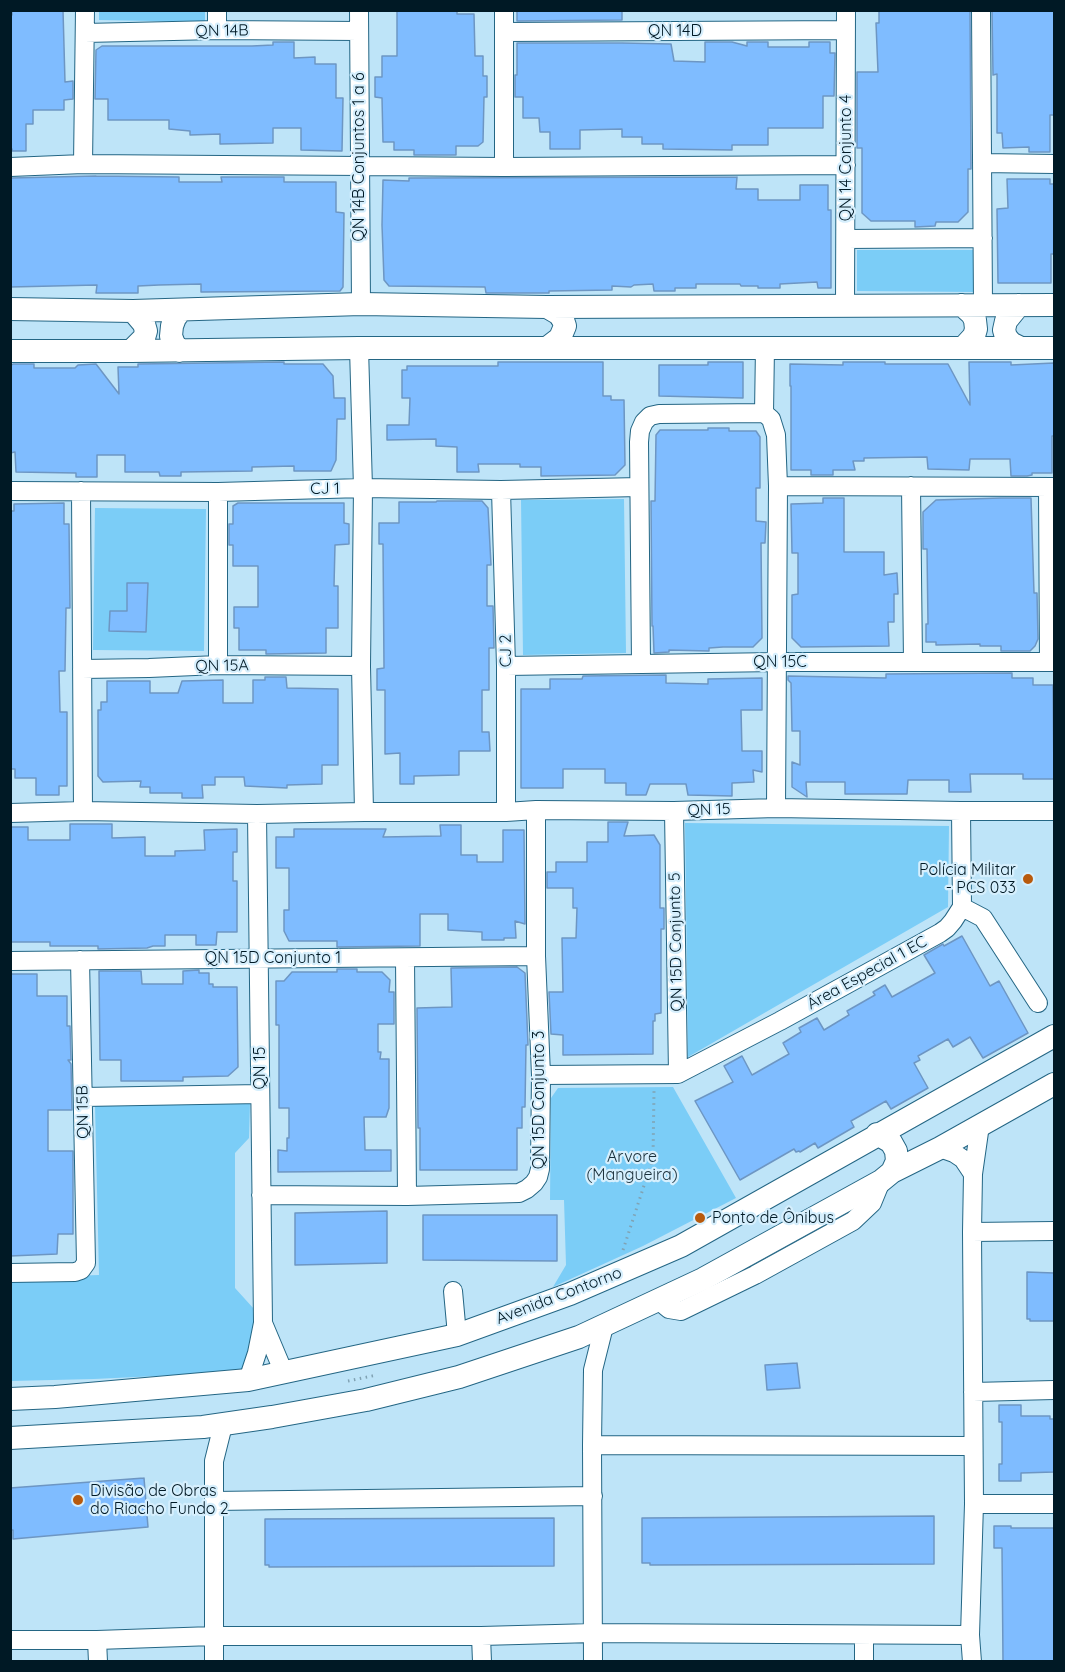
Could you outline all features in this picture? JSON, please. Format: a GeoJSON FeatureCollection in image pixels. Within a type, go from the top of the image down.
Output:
{"type":"FeatureCollection","features":[{"type":"Feature","properties":{"kind":"main road"},"geometry":{"type":"LineString","coordinates":[[10,309],[133,311],[361,304],[547,307],[1054,306]]}},
{"type":"Feature","properties":{"kind":"main road"},"geometry":{"type":"LineString","coordinates":[[963,348],[974,336],[976,329],[972,314],[973,305]]}},
{"type":"Feature","properties":{"kind":"main road"},"geometry":{"type":"LineString","coordinates":[[1019,305],[1006,321],[1005,330],[1006,337],[1011,343],[1021,348]]}},
{"type":"Feature","properties":{"kind":"main road"},"geometry":{"type":"LineString","coordinates":[[547,307],[559,314],[565,326],[560,338],[547,348]]}},
{"type":"Feature","properties":{"kind":"main road"},"geometry":{"type":"LineString","coordinates":[[180,351],[171,336],[175,318],[181,310]]}},
{"type":"Feature","properties":{"kind":"main road"},"geometry":{"type":"LineString","coordinates":[[131,351],[144,339],[146,331],[144,324],[133,311]]}},
{"type":"Feature","properties":{"kind":"main road"},"geometry":{"type":"LineString","coordinates":[[10,351],[359,348],[1054,348]]}},
{"type":"Feature","properties":{"kind":"main road","name":"Avenida Contorno"},"geometry":{"type":"LineString","coordinates":[[10,1399],[248,1380],[457,1335],[570,1294],[681,1246],[1054,1036]]}},
{"type":"Feature","properties":{"kind":"main road"},"geometry":{"type":"LineString","coordinates":[[10,1438],[213,1426],[378,1397],[459,1377],[579,1337],[703,1280],[980,1125],[1050,1092]]}},
{"type":"Feature","properties":{"kind":"main road"},"geometry":{"type":"LineString","coordinates":[[877,1134],[891,1142],[896,1151],[897,1161],[886,1177]]}},
{"type":"Feature","properties":{"kind":"main road"},"geometry":{"type":"LineString","coordinates":[[55,1397],[48,1400],[42,1422],[48,1433],[57,1436]]}},
{"type":"Feature","properties":{"kind":"street"},"geometry":{"type":"LineString","coordinates":[[83,164],[85,10]]}},
{"type":"Feature","properties":{"kind":"street"},"geometry":{"type":"LineString","coordinates":[[217,10],[217,30]]}},
{"type":"Feature","properties":{"kind":"street","name":"QN 14B Conjuntos 1 a 6"},"geometry":{"type":"LineString","coordinates":[[358,10],[361,304]]}},
{"type":"Feature","properties":{"kind":"street"},"geometry":{"type":"LineString","coordinates":[[504,10],[504,167]]}},
{"type":"Feature","properties":{"kind":"street","name":"QN 14 Conjunto 4"},"geometry":{"type":"LineString","coordinates":[[845,305],[846,10]]}},
{"type":"Feature","properties":{"kind":"street"},"geometry":{"type":"LineString","coordinates":[[973,305],[982,238],[981,10]]}},
{"type":"Feature","properties":{"kind":"street","name":"QN 14B"},"geometry":{"type":"LineString","coordinates":[[85,33],[359,30]]}},
{"type":"Feature","properties":{"kind":"street","name":"QN 14D"},"geometry":{"type":"LineString","coordinates":[[504,32],[846,30]]}},
{"type":"Feature","properties":{"kind":"street"},"geometry":{"type":"LineString","coordinates":[[982,163],[1054,164]]}},
{"type":"Feature","properties":{"kind":"street"},"geometry":{"type":"LineString","coordinates":[[10,167],[83,164],[359,167],[846,165]]}},
{"type":"Feature","properties":{"kind":"street"},"geometry":{"type":"LineString","coordinates":[[846,239],[982,238]]}},
{"type":"Feature","properties":{"kind":"street"},"geometry":{"type":"LineString","coordinates":[[764,413],[765,347]]}},
{"type":"Feature","properties":{"kind":"street"},"geometry":{"type":"LineString","coordinates":[[359,348],[363,488],[361,666],[364,812]]}},
{"type":"Feature","properties":{"kind":"street"},"geometry":{"type":"LineString","coordinates":[[641,664],[639,487],[640,431],[644,422],[650,416],[658,414],[764,413],[771,419],[776,435],[778,486],[776,808]]}},
{"type":"Feature","properties":{"kind":"street"},"geometry":{"type":"LineString","coordinates":[[778,486],[1051,487],[1052,662]]}},
{"type":"Feature","properties":{"kind":"street"},"geometry":{"type":"LineString","coordinates":[[911,486],[913,662]]}},
{"type":"Feature","properties":{"kind":"street","name":"CJ 1"},"geometry":{"type":"LineString","coordinates":[[10,491],[218,492],[363,488],[501,490],[639,487]]}},
{"type":"Feature","properties":{"kind":"street","name":"CJ 2"},"geometry":{"type":"LineString","coordinates":[[501,490],[506,666],[506,812]]}},
{"type":"Feature","properties":{"kind":"street"},"geometry":{"type":"LineString","coordinates":[[81,491],[83,811]]}},
{"type":"Feature","properties":{"kind":"street"},"geometry":{"type":"LineString","coordinates":[[218,492],[218,665]]}},
{"type":"Feature","properties":{"kind":"street","name":"QN 15C"},"geometry":{"type":"LineString","coordinates":[[506,666],[777,662],[1052,662]]}},
{"type":"Feature","properties":{"kind":"street","name":"QN 15A"},"geometry":{"type":"LineString","coordinates":[[82,669],[218,665],[361,666]]}},
{"type":"Feature","properties":{"kind":"street","name":"QN 15"},"geometry":{"type":"LineString","coordinates":[[10,813],[83,811],[257,814],[536,810],[674,812],[776,808],[1054,811]]}},
{"type":"Feature","properties":{"kind":"street","name":"QN 15D Conjunto 3"},"geometry":{"type":"LineString","coordinates":[[261,1195],[407,1196],[519,1193],[534,1183],[540,1169],[542,1075],[536,956],[536,810]]}},
{"type":"Feature","properties":{"kind":"street"},"geometry":{"type":"LineString","coordinates":[[961,811],[962,907],[982,918],[1038,1003]]}},
{"type":"Feature","properties":{"kind":"street","name":"QN 15D Conjunto 5"},"geometry":{"type":"LineString","coordinates":[[674,812],[678,1074]]}},
{"type":"Feature","properties":{"kind":"street","name":"QN 15"},"geometry":{"type":"LineString","coordinates":[[248,1380],[257,1353],[263,1323],[257,814]]}},
{"type":"Feature","properties":{"kind":"street","name":"Área Especial 1 EC"},"geometry":{"type":"LineString","coordinates":[[678,1074],[940,933],[953,921],[962,907]]}},
{"type":"Feature","properties":{"kind":"street","name":"QN 15D Conjunto 1"},"geometry":{"type":"LineString","coordinates":[[10,961],[536,956]]}},
{"type":"Feature","properties":{"kind":"street"},"geometry":{"type":"LineString","coordinates":[[405,958],[407,1196]]}},
{"type":"Feature","properties":{"kind":"street","name":"QN 15B"},"geometry":{"type":"LineString","coordinates":[[10,1273],[75,1272],[81,1270],[86,1263],[80,960]]}},
{"type":"Feature","properties":{"kind":"street"},"geometry":{"type":"LineString","coordinates":[[542,1075],[678,1074]]}},
{"type":"Feature","properties":{"kind":"street"},"geometry":{"type":"LineString","coordinates":[[83,1096],[260,1094]]}},
{"type":"Feature","properties":{"kind":"street"},"geometry":{"type":"LineString","coordinates":[[972,1662],[970,1635],[974,1504],[972,1232],[974,1174],[980,1125]]}},
{"type":"Feature","properties":{"kind":"street"},"geometry":{"type":"LineString","coordinates":[[940,1148],[963,1159],[974,1174]]}},
{"type":"Feature","properties":{"kind":"street"},"geometry":{"type":"LineString","coordinates":[[972,1232],[1054,1231]]}},
{"type":"Feature","properties":{"kind":"street"},"geometry":{"type":"LineString","coordinates":[[453,1291],[457,1335]]}},
{"type":"Feature","properties":{"kind":"street","name":"QN 15"},"geometry":{"type":"LineString","coordinates":[[263,1323],[284,1373]]}},
{"type":"Feature","properties":{"kind":"street"},"geometry":{"type":"LineString","coordinates":[[593,1662],[593,1370],[604,1326]]}},
{"type":"Feature","properties":{"kind":"street"},"geometry":{"type":"LineString","coordinates":[[579,1337],[593,1370]]}},
{"type":"Feature","properties":{"kind":"street"},"geometry":{"type":"LineString","coordinates":[[973,1392],[1054,1390]]}},
{"type":"Feature","properties":{"kind":"street"},"geometry":{"type":"LineString","coordinates":[[213,1426],[214,1662]]}},
{"type":"Feature","properties":{"kind":"street"},"geometry":{"type":"LineString","coordinates":[[592,1445],[973,1446]]}},
{"type":"Feature","properties":{"kind":"street"},"geometry":{"type":"LineString","coordinates":[[214,1501],[593,1496]]}},
{"type":"Feature","properties":{"kind":"street"},"geometry":{"type":"LineString","coordinates":[[974,1504],[1054,1504]]}},
{"type":"Feature","properties":{"kind":"street"},"geometry":{"type":"LineString","coordinates":[[10,1640],[593,1633],[970,1635]]}},
{"type":"Feature","properties":{"kind":"street"},"geometry":{"type":"LineString","coordinates":[[864,1635],[864,1662]]}},
{"type":"Feature","properties":{"kind":"street"},"geometry":{"type":"LineString","coordinates":[[481,1636],[482,1662]]}},
{"type":"Feature","properties":{"kind":"street"},"geometry":{"type":"LineString","coordinates":[[97,1640],[98,1662]]}},
{"type":"Feature","properties":{"kind":"path"},"geometry":{"type":"LineString","coordinates":[[622,1271],[622,1255],[653,1158],[654,1074]]}},
{"type":"Feature","properties":{"kind":"green space"},"geometry":{"type":"Polygon","coordinates":[[[99,11],[205,11],[205,22],[99,20],[99,11]]]}},
{"type":"Feature","properties":{"kind":"green space"},"geometry":{"type":"Polygon","coordinates":[[[857,250],[974,250],[973,292],[857,291],[857,250]]]}},
{"type":"Feature","properties":{"kind":"green space"},"geometry":{"type":"Polygon","coordinates":[[[624,499],[626,653],[523,655],[521,500],[624,499]]]}},
{"type":"Feature","properties":{"kind":"green space"},"geometry":{"type":"Polygon","coordinates":[[[95,508],[206,509],[204,651],[93,650],[95,508]]]}},
{"type":"Feature","properties":{"kind":"green space"},"geometry":{"type":"Polygon","coordinates":[[[685,823],[949,826],[948,907],[688,1057],[685,823]]]}},
{"type":"Feature","properties":{"kind":"green space","name":"Arvore (Mangueira)"},"geometry":{"type":"Polygon","coordinates":[[[673,1087],[736,1198],[643,1246],[553,1287],[566,1265],[564,1200],[550,1200],[551,1098],[558,1088],[673,1087]]]}},
{"type":"Feature","properties":{"kind":"green space"},"geometry":{"type":"Polygon","coordinates":[[[250,1102],[249,1138],[235,1153],[235,1288],[254,1309],[253,1352],[241,1372],[11,1381],[10,1278],[99,1275],[95,1105],[250,1102]]]}},
{"type":"Feature","properties":{"kind":"building"},"geometry":{"type":"Polygon","coordinates":[[[12,10],[63,10],[65,82],[73,81],[73,99],[64,100],[64,110],[33,110],[33,124],[26,124],[26,151],[10,149],[10,15],[12,15],[12,10]]]}},
{"type":"Feature","properties":{"kind":"building"},"geometry":{"type":"Polygon","coordinates":[[[397,10],[457,10],[457,14],[474,14],[475,56],[483,56],[483,76],[487,76],[483,142],[478,146],[456,146],[456,155],[414,155],[414,150],[394,150],[394,142],[383,142],[382,98],[375,97],[375,77],[382,77],[382,56],[397,56],[397,10]]]}},
{"type":"Feature","properties":{"kind":"building"},"geometry":{"type":"Polygon","coordinates":[[[517,10],[622,10],[622,20],[517,21],[517,10]]]}},
{"type":"Feature","properties":{"kind":"building"},"geometry":{"type":"Polygon","coordinates":[[[879,10],[970,10],[971,169],[968,169],[968,212],[958,222],[936,222],[935,226],[915,227],[915,221],[871,221],[862,213],[862,148],[857,148],[857,72],[878,72],[876,23],[879,23],[879,10]]]}},
{"type":"Feature","properties":{"kind":"building"},"geometry":{"type":"Polygon","coordinates":[[[992,10],[1054,10],[1054,115],[1050,115],[1050,152],[1029,152],[1029,147],[1003,148],[1002,133],[997,133],[997,74],[993,75],[992,10]]]}},
{"type":"Feature","properties":{"kind":"building"},"geometry":{"type":"Polygon","coordinates":[[[273,42],[294,42],[294,58],[315,57],[315,64],[336,64],[336,98],[343,98],[342,151],[301,150],[301,128],[273,128],[273,143],[220,144],[220,134],[190,135],[190,131],[169,129],[169,120],[108,120],[108,99],[95,99],[96,50],[102,46],[252,46],[273,45],[273,42]]]}},
{"type":"Feature","properties":{"kind":"building"},"geometry":{"type":"Polygon","coordinates":[[[705,42],[732,42],[747,46],[747,42],[768,42],[768,47],[809,47],[809,42],[830,42],[830,53],[835,53],[834,96],[823,96],[823,128],[768,128],[768,145],[732,145],[732,150],[663,149],[663,144],[642,144],[642,137],[622,137],[622,129],[580,130],[580,149],[550,149],[550,132],[540,132],[539,118],[523,118],[523,97],[515,97],[517,43],[671,44],[674,61],[705,62],[705,42]]]}},
{"type":"Feature","properties":{"kind":"building"},"geometry":{"type":"Polygon","coordinates":[[[179,177],[179,182],[222,182],[221,177],[284,177],[284,182],[336,182],[336,212],[344,213],[343,287],[340,291],[201,292],[201,284],[159,285],[138,286],[138,293],[96,293],[97,285],[10,287],[11,178],[179,177]]]}},
{"type":"Feature","properties":{"kind":"building"},"geometry":{"type":"Polygon","coordinates":[[[737,177],[736,189],[758,189],[758,200],[800,200],[800,185],[828,185],[828,210],[831,210],[831,288],[818,288],[817,282],[780,284],[780,288],[758,288],[758,286],[741,286],[740,284],[696,284],[696,288],[654,291],[653,284],[631,287],[612,286],[612,290],[486,293],[485,287],[389,286],[384,280],[383,180],[737,177]]]}},
{"type":"Feature","properties":{"kind":"building"},"geometry":{"type":"Polygon","coordinates":[[[1007,179],[1050,179],[1050,184],[1054,184],[1054,254],[1051,254],[1051,283],[998,283],[997,209],[1008,208],[1007,179]]]}},
{"type":"Feature","properties":{"kind":"building"},"geometry":{"type":"Polygon","coordinates":[[[284,362],[284,364],[323,364],[333,376],[334,398],[345,398],[345,419],[337,419],[336,460],[331,471],[294,471],[294,466],[252,467],[252,471],[181,472],[181,476],[160,476],[159,472],[125,472],[125,455],[97,455],[97,477],[76,477],[76,473],[16,472],[15,452],[10,453],[10,366],[13,364],[34,364],[34,368],[75,368],[78,365],[96,364],[119,394],[118,367],[138,367],[138,364],[284,362]]]}},
{"type":"Feature","properties":{"kind":"building"},"geometry":{"type":"Polygon","coordinates":[[[498,362],[603,362],[603,396],[611,396],[611,400],[624,400],[625,465],[615,475],[541,476],[541,467],[520,467],[520,464],[478,464],[479,472],[457,472],[457,447],[436,446],[436,439],[387,440],[387,425],[409,425],[410,398],[402,398],[402,370],[407,370],[407,366],[498,366],[498,362]]]}},
{"type":"Feature","properties":{"kind":"building"},"geometry":{"type":"Polygon","coordinates":[[[708,362],[743,362],[743,398],[659,396],[659,365],[708,365],[708,362]]]}},
{"type":"Feature","properties":{"kind":"building"},"geometry":{"type":"Polygon","coordinates":[[[843,362],[948,364],[970,405],[969,362],[1011,362],[1011,365],[1054,363],[1052,473],[1011,476],[1010,459],[970,459],[969,470],[928,469],[927,457],[864,458],[864,461],[853,461],[855,470],[833,470],[833,475],[811,475],[811,470],[791,470],[790,364],[843,365],[843,362]]]}},
{"type":"Feature","properties":{"kind":"building"},"geometry":{"type":"Polygon","coordinates":[[[708,428],[756,431],[760,437],[760,488],[756,488],[756,521],[766,522],[765,543],[761,543],[762,638],[753,647],[709,648],[709,651],[669,650],[669,652],[654,653],[651,501],[655,501],[656,435],[660,430],[708,430],[708,428]]]}},
{"type":"Feature","properties":{"kind":"building"},"geometry":{"type":"Polygon","coordinates":[[[823,498],[844,498],[844,552],[884,552],[884,575],[897,573],[898,594],[894,594],[894,622],[888,622],[889,646],[801,647],[792,638],[792,595],[798,594],[798,553],[792,553],[791,504],[823,503],[823,498]]]}},
{"type":"Feature","properties":{"kind":"building"},"geometry":{"type":"Polygon","coordinates":[[[1031,498],[1034,593],[1037,593],[1038,639],[1035,646],[1030,651],[1001,651],[1001,646],[936,645],[936,642],[926,642],[926,624],[928,624],[927,549],[923,549],[923,512],[936,500],[1031,498]]]}},
{"type":"Feature","properties":{"kind":"building"},"geometry":{"type":"Polygon","coordinates":[[[482,501],[488,508],[491,565],[487,565],[487,606],[493,606],[494,648],[489,648],[489,690],[482,690],[482,732],[489,732],[490,751],[459,751],[459,775],[414,776],[414,784],[400,784],[400,753],[385,754],[385,690],[377,690],[377,669],[384,668],[383,544],[379,544],[379,523],[399,523],[399,502],[482,501]]]}},
{"type":"Feature","properties":{"kind":"building"},"geometry":{"type":"Polygon","coordinates":[[[64,503],[64,524],[69,524],[70,608],[66,608],[65,671],[59,671],[60,712],[67,712],[67,786],[59,786],[59,795],[36,795],[36,778],[15,778],[15,769],[10,769],[10,511],[14,511],[14,504],[64,503]]]}},
{"type":"Feature","properties":{"kind":"building"},"geometry":{"type":"Polygon","coordinates":[[[238,503],[344,503],[344,523],[349,524],[349,544],[335,545],[334,586],[338,586],[338,628],[326,628],[326,653],[266,654],[266,650],[239,650],[239,628],[234,628],[234,607],[258,607],[258,566],[233,566],[233,545],[229,545],[229,524],[233,524],[233,506],[238,503]]]}},
{"type":"Feature","properties":{"kind":"building"},"geometry":{"type":"Polygon","coordinates":[[[127,583],[148,583],[146,632],[109,631],[110,611],[127,611],[127,583]]]}},
{"type":"Feature","properties":{"kind":"building"},"geometry":{"type":"Polygon","coordinates":[[[1012,673],[1012,678],[1033,678],[1033,685],[1053,685],[1054,779],[1023,779],[1023,774],[970,774],[971,792],[949,792],[949,780],[908,780],[907,794],[845,794],[845,782],[806,782],[807,797],[792,787],[792,762],[800,765],[800,731],[792,731],[791,683],[788,676],[886,678],[886,674],[1012,673]]]}},
{"type":"Feature","properties":{"kind":"building"},"geometry":{"type":"Polygon","coordinates":[[[666,675],[666,683],[708,684],[708,679],[762,678],[762,710],[741,710],[742,751],[762,751],[762,772],[753,770],[754,782],[732,783],[732,796],[688,795],[686,784],[650,784],[646,795],[626,795],[626,783],[605,783],[605,769],[563,769],[563,788],[521,788],[521,689],[550,689],[550,679],[582,679],[583,676],[666,675]]]}},
{"type":"Feature","properties":{"kind":"building"},"geometry":{"type":"Polygon","coordinates":[[[265,677],[286,677],[287,688],[338,689],[338,765],[322,765],[322,784],[287,785],[287,788],[245,786],[244,777],[215,777],[215,785],[202,785],[203,798],[182,798],[182,793],[150,793],[150,787],[140,787],[141,781],[103,782],[98,776],[98,710],[101,710],[101,702],[107,702],[107,681],[150,681],[150,693],[178,693],[182,681],[223,680],[223,703],[253,703],[253,680],[265,680],[265,677]]]}},
{"type":"Feature","properties":{"kind":"building"},"geometry":{"type":"Polygon","coordinates":[[[608,822],[628,822],[624,836],[654,835],[660,845],[660,908],[664,908],[664,929],[661,929],[661,1013],[655,1014],[655,1021],[653,1021],[653,1054],[563,1055],[563,1035],[551,1034],[549,992],[563,992],[562,938],[576,938],[577,908],[573,908],[573,888],[547,888],[547,872],[556,872],[556,862],[587,862],[587,842],[608,842],[608,822]]]}},
{"type":"Feature","properties":{"kind":"building"},"geometry":{"type":"Polygon","coordinates":[[[70,824],[112,824],[112,838],[145,837],[145,856],[175,856],[175,851],[205,850],[204,830],[237,829],[237,852],[233,852],[233,881],[237,881],[237,932],[217,932],[216,945],[196,945],[196,935],[165,935],[165,946],[147,948],[98,949],[98,946],[50,946],[50,942],[10,942],[10,827],[28,827],[28,840],[70,840],[70,824]]]}},
{"type":"Feature","properties":{"kind":"building"},"geometry":{"type":"Polygon","coordinates":[[[440,825],[461,825],[461,855],[477,855],[477,862],[503,862],[503,830],[524,830],[525,924],[515,921],[516,938],[482,940],[482,932],[448,930],[448,914],[420,914],[420,946],[337,947],[337,941],[289,941],[284,931],[284,910],[289,910],[289,868],[276,868],[276,837],[294,837],[294,829],[386,829],[383,837],[441,836],[440,825]]]}},
{"type":"Feature","properties":{"kind":"building"},"geometry":{"type":"Polygon","coordinates":[[[962,936],[990,986],[999,981],[1028,1033],[983,1058],[970,1037],[953,1047],[948,1039],[918,1056],[920,1060],[914,1063],[928,1088],[891,1109],[886,1101],[851,1121],[854,1127],[818,1148],[815,1143],[800,1152],[794,1149],[740,1180],[695,1101],[733,1082],[724,1066],[742,1056],[752,1075],[789,1054],[783,1043],[801,1032],[799,1028],[817,1018],[824,1030],[849,1015],[847,1011],[875,995],[873,992],[885,985],[892,997],[935,973],[924,955],[962,936]]]}},
{"type":"Feature","properties":{"kind":"building"},"geometry":{"type":"Polygon","coordinates":[[[517,967],[525,973],[528,1045],[526,1045],[525,1107],[522,1107],[522,1128],[517,1128],[517,1170],[420,1170],[417,1008],[452,1007],[451,968],[517,967]]]}},
{"type":"Feature","properties":{"kind":"building"},"geometry":{"type":"Polygon","coordinates":[[[337,969],[382,972],[390,980],[389,992],[394,992],[394,1024],[378,1024],[380,1059],[389,1059],[389,1108],[386,1117],[364,1117],[365,1150],[391,1150],[391,1171],[278,1172],[278,1150],[287,1151],[289,1108],[279,1108],[279,1025],[276,1025],[276,981],[284,981],[292,972],[337,972],[337,969]]]}},
{"type":"Feature","properties":{"kind":"building"},"geometry":{"type":"Polygon","coordinates":[[[199,970],[199,973],[209,973],[209,984],[213,984],[213,987],[237,987],[238,1067],[228,1076],[183,1077],[183,1081],[121,1081],[121,1060],[100,1060],[99,971],[141,971],[142,984],[183,984],[183,971],[199,970]]]}},
{"type":"Feature","properties":{"kind":"building"},"geometry":{"type":"Polygon","coordinates":[[[10,974],[37,974],[37,996],[67,996],[67,1026],[70,1026],[71,1060],[68,1060],[71,1064],[72,1110],[48,1110],[48,1151],[73,1151],[73,1234],[58,1234],[57,1254],[10,1256],[10,974]]]}},
{"type":"Feature","properties":{"kind":"building"},"geometry":{"type":"Polygon","coordinates":[[[387,1211],[387,1263],[295,1265],[295,1213],[387,1211]]]}},
{"type":"Feature","properties":{"kind":"building"},"geometry":{"type":"Polygon","coordinates":[[[423,1215],[557,1215],[557,1261],[423,1260],[423,1215]]]}},
{"type":"Feature","properties":{"kind":"building"},"geometry":{"type":"Polygon","coordinates":[[[1027,1272],[1054,1273],[1054,1321],[1027,1319],[1027,1272]]]}},
{"type":"Feature","properties":{"kind":"building"},"geometry":{"type":"Polygon","coordinates":[[[797,1363],[800,1388],[767,1390],[765,1365],[797,1363]]]}},
{"type":"Feature","properties":{"kind":"building"},"geometry":{"type":"Polygon","coordinates":[[[999,1405],[1021,1405],[1021,1416],[1050,1416],[1050,1419],[1054,1419],[1054,1472],[1021,1473],[1021,1481],[999,1481],[999,1464],[1002,1464],[1002,1422],[999,1422],[999,1405]]]}},
{"type":"Feature","properties":{"kind":"building","name":"Divisão de Obras do Riacho Fundo 2"},"geometry":{"type":"Polygon","coordinates":[[[144,1478],[148,1527],[13,1539],[13,1530],[10,1530],[10,1488],[144,1478]]]}},
{"type":"Feature","properties":{"kind":"building"},"geometry":{"type":"Polygon","coordinates":[[[934,1516],[934,1564],[650,1565],[650,1563],[642,1563],[642,1518],[934,1516]]]}},
{"type":"Feature","properties":{"kind":"building"},"geometry":{"type":"Polygon","coordinates":[[[554,1518],[554,1566],[269,1567],[265,1565],[265,1519],[554,1518]]]}},
{"type":"Feature","properties":{"kind":"building"},"geometry":{"type":"Polygon","coordinates":[[[994,1526],[1054,1528],[1054,1662],[1003,1662],[1002,1548],[994,1548],[994,1526]]]}},
{"type":"Feature","properties":{"kind":"place","name":"Polícia Militar - PCS 033"},"geometry":{"type":"Point","coordinates":[1028,879]}},
{"type":"Feature","properties":{"kind":"place","name":"Ponto de Ônibus"},"geometry":{"type":"Point","coordinates":[700,1218]}},
{"type":"Feature","properties":{"kind":"place","name":"Divisão de Obras do Riacho Fundo 2"},"geometry":{"type":"Point","coordinates":[78,1500]}}]}
